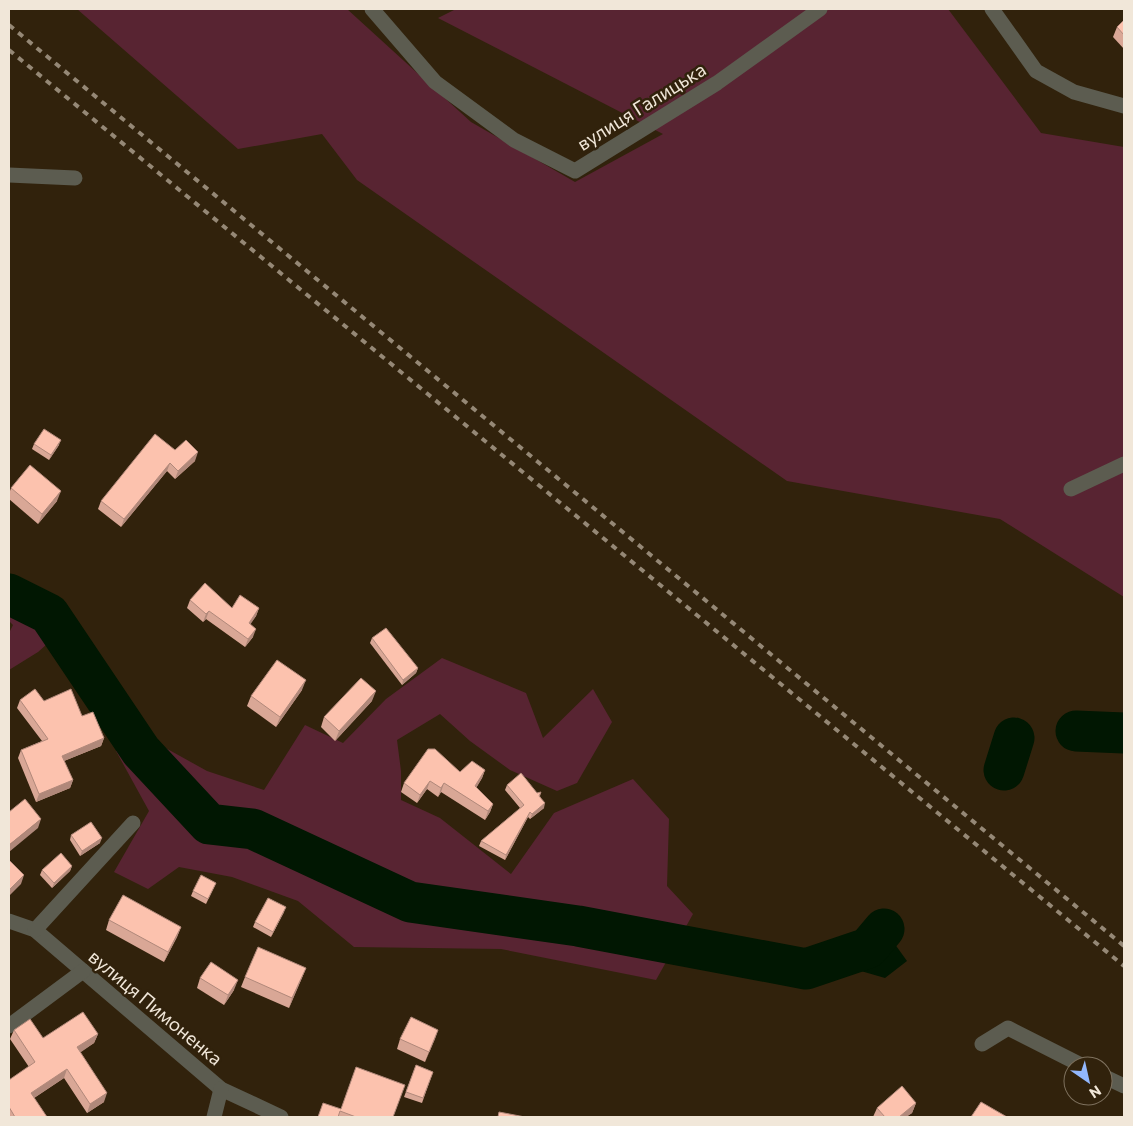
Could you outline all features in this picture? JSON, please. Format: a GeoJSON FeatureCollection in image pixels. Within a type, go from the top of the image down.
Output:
{"type":"FeatureCollection","features":[{"type":"Feature","properties":{"kind":"street","name":"вулиця Галицька"},"geometry":{"type":"LineString","coordinates":[[372,9],[435,82],[514,140],[574,171],[717,83],[820,9]]}},
{"type":"Feature","properties":{"kind":"street"},"geometry":{"type":"LineString","coordinates":[[992,9],[1036,71],[1074,92],[1124,106]]}},
{"type":"Feature","properties":{"kind":"street"},"geometry":{"type":"LineString","coordinates":[[9,175],[75,178]]}},
{"type":"Feature","properties":{"kind":"street"},"geometry":{"type":"LineString","coordinates":[[1071,489],[1124,464]]}},
{"type":"Feature","properties":{"kind":"street"},"geometry":{"type":"LineString","coordinates":[[35,930],[133,823]]}},
{"type":"Feature","properties":{"kind":"street","name":"вулиця Пимоненка"},"geometry":{"type":"LineString","coordinates":[[9,920],[35,930],[221,1089],[282,1117]]}},
{"type":"Feature","properties":{"kind":"street"},"geometry":{"type":"LineString","coordinates":[[9,1026],[83,971]]}},
{"type":"Feature","properties":{"kind":"street"},"geometry":{"type":"LineString","coordinates":[[982,1044],[1008,1028],[1063,1056]]}},
{"type":"Feature","properties":{"kind":"street"},"geometry":{"type":"LineString","coordinates":[[214,1117],[221,1089]]}},
{"type":"Feature","properties":{"kind":"shaded area"},"geometry":{"type":"Polygon","coordinates":[[[77,9],[347,9],[471,122],[575,182],[663,134],[438,18],[456,9],[948,9],[1041,133],[1124,147],[1124,597],[1000,519],[787,481],[357,180],[322,134],[238,149],[77,9]]]}},
{"type":"Feature","properties":{"kind":"shaded area"},"geometry":{"type":"Polygon","coordinates":[[[9,579],[73,621],[38,652],[9,670],[9,633],[13,625],[9,621],[9,579]]]}},
{"type":"Feature","properties":{"kind":"shaded area"},"geometry":{"type":"Polygon","coordinates":[[[442,658],[526,693],[543,738],[593,689],[612,722],[577,783],[557,791],[510,770],[470,741],[440,714],[397,740],[401,771],[401,800],[440,818],[511,874],[554,813],[633,779],[669,819],[667,886],[693,914],[656,980],[501,949],[354,947],[298,901],[232,877],[179,867],[148,889],[114,872],[149,811],[116,751],[153,741],[207,771],[264,790],[305,725],[343,743],[386,699],[442,658]]]}},
{"type":"Feature","properties":{"kind":"shaded area"},"geometry":{"type":"Polygon","coordinates":[[[884,929],[907,961],[885,978],[854,969],[837,976],[824,963],[840,946],[884,929]]]}},
{"type":"Feature","properties":{"kind":"building"},"geometry":{"type":"Polygon","coordinates":[[[1124,20],[1124,35],[1117,27],[1124,20]]]}},
{"type":"Feature","properties":{"kind":"building"},"geometry":{"type":"Polygon","coordinates":[[[44,429],[61,440],[51,455],[34,444],[44,429]]]}},
{"type":"Feature","properties":{"kind":"building"},"geometry":{"type":"Polygon","coordinates":[[[155,434],[175,450],[186,440],[198,452],[178,471],[170,463],[124,519],[101,501],[155,434]]]}},
{"type":"Feature","properties":{"kind":"building"},"geometry":{"type":"Polygon","coordinates":[[[30,465],[61,491],[42,514],[11,488],[30,465]]]}},
{"type":"Feature","properties":{"kind":"building"},"geometry":{"type":"Polygon","coordinates":[[[205,583],[232,608],[240,595],[259,608],[249,623],[256,629],[248,639],[209,611],[206,614],[190,600],[205,583]]]}},
{"type":"Feature","properties":{"kind":"building"},"geometry":{"type":"Polygon","coordinates":[[[386,628],[418,668],[403,680],[372,638],[386,628]]]}},
{"type":"Feature","properties":{"kind":"building"},"geometry":{"type":"Polygon","coordinates":[[[277,660],[306,680],[280,717],[251,696],[277,660]]]}},
{"type":"Feature","properties":{"kind":"building"},"geometry":{"type":"Polygon","coordinates":[[[361,678],[376,691],[339,731],[324,717],[361,678]]]}},
{"type":"Feature","properties":{"kind":"building"},"geometry":{"type":"Polygon","coordinates":[[[35,689],[44,701],[71,689],[82,716],[93,712],[104,738],[62,756],[73,780],[39,794],[21,750],[48,739],[20,700],[35,689]]]}},
{"type":"Feature","properties":{"kind":"building"},"geometry":{"type":"Polygon","coordinates":[[[428,749],[435,749],[460,772],[472,761],[485,770],[475,786],[493,804],[488,811],[444,783],[441,788],[430,781],[420,795],[404,783],[428,749]]]}},
{"type":"Feature","properties":{"kind":"building"},"geometry":{"type":"Polygon","coordinates":[[[521,773],[537,793],[541,792],[539,796],[545,803],[532,814],[530,812],[506,855],[481,841],[524,805],[507,785],[521,773]]]}},
{"type":"Feature","properties":{"kind":"building"},"geometry":{"type":"Polygon","coordinates":[[[25,799],[41,819],[9,845],[9,812],[25,799]]]}},
{"type":"Feature","properties":{"kind":"building"},"geometry":{"type":"Polygon","coordinates":[[[91,822],[102,838],[82,851],[71,835],[91,822]]]}},
{"type":"Feature","properties":{"kind":"building"},"geometry":{"type":"Polygon","coordinates":[[[61,853],[72,866],[54,883],[42,870],[61,853]]]}},
{"type":"Feature","properties":{"kind":"building"},"geometry":{"type":"Polygon","coordinates":[[[9,860],[24,875],[9,890],[9,860]]]}},
{"type":"Feature","properties":{"kind":"building"},"geometry":{"type":"Polygon","coordinates":[[[201,875],[216,883],[208,899],[193,891],[201,875]]]}},
{"type":"Feature","properties":{"kind":"building"},"geometry":{"type":"Polygon","coordinates":[[[123,895],[181,927],[168,952],[109,920],[123,895]]]}},
{"type":"Feature","properties":{"kind":"building"},"geometry":{"type":"Polygon","coordinates":[[[268,898],[286,907],[273,932],[255,922],[268,898]]]}},
{"type":"Feature","properties":{"kind":"building"},"geometry":{"type":"Polygon","coordinates":[[[258,947],[306,968],[292,998],[245,977],[258,947]]]}},
{"type":"Feature","properties":{"kind":"building"},"geometry":{"type":"Polygon","coordinates":[[[211,962],[238,980],[228,995],[200,978],[211,962]]]}},
{"type":"Feature","properties":{"kind":"building"},"geometry":{"type":"Polygon","coordinates":[[[83,1012],[98,1034],[77,1047],[107,1093],[90,1104],[67,1069],[31,1093],[47,1117],[15,1117],[9,1107],[9,1080],[35,1062],[14,1030],[30,1019],[43,1038],[83,1012]]]}},
{"type":"Feature","properties":{"kind":"building"},"geometry":{"type":"Polygon","coordinates":[[[411,1017],[438,1030],[429,1052],[400,1039],[411,1017]]]}},
{"type":"Feature","properties":{"kind":"building"},"geometry":{"type":"Polygon","coordinates":[[[416,1065],[433,1072],[423,1098],[406,1092],[416,1065]]]}},
{"type":"Feature","properties":{"kind":"building"},"geometry":{"type":"Polygon","coordinates":[[[356,1067],[405,1085],[393,1117],[356,1117],[340,1111],[338,1117],[318,1117],[323,1103],[341,1109],[356,1067]]]}},
{"type":"Feature","properties":{"kind":"building"},"geometry":{"type":"Polygon","coordinates":[[[902,1086],[916,1103],[899,1117],[885,1117],[877,1108],[902,1086]]]}},
{"type":"Feature","properties":{"kind":"building"},"geometry":{"type":"Polygon","coordinates":[[[981,1102],[1007,1117],[971,1117],[981,1102]]]}},
{"type":"Feature","properties":{"kind":"building"},"geometry":{"type":"Polygon","coordinates":[[[499,1112],[525,1117],[498,1117],[499,1112]]]}},
{"type":"Feature","properties":{"kind":"waterway"},"geometry":{"type":"LineString","coordinates":[[9,594],[49,614],[141,751],[209,824],[253,829],[410,902],[578,926],[806,969],[868,948],[884,929]]}},
{"type":"Feature","properties":{"kind":"waterway"},"geometry":{"type":"LineString","coordinates":[[1076,731],[1124,733]]}},
{"type":"Feature","properties":{"kind":"waterway"},"geometry":{"type":"LineString","coordinates":[[1004,770],[1014,738]]}},
{"type":"Feature","properties":{"kind":"railway"},"geometry":{"type":"LineString","coordinates":[[9,25],[1124,946]]}},
{"type":"Feature","properties":{"kind":"railway"},"geometry":{"type":"LineString","coordinates":[[9,50],[1124,966]]}}]}
